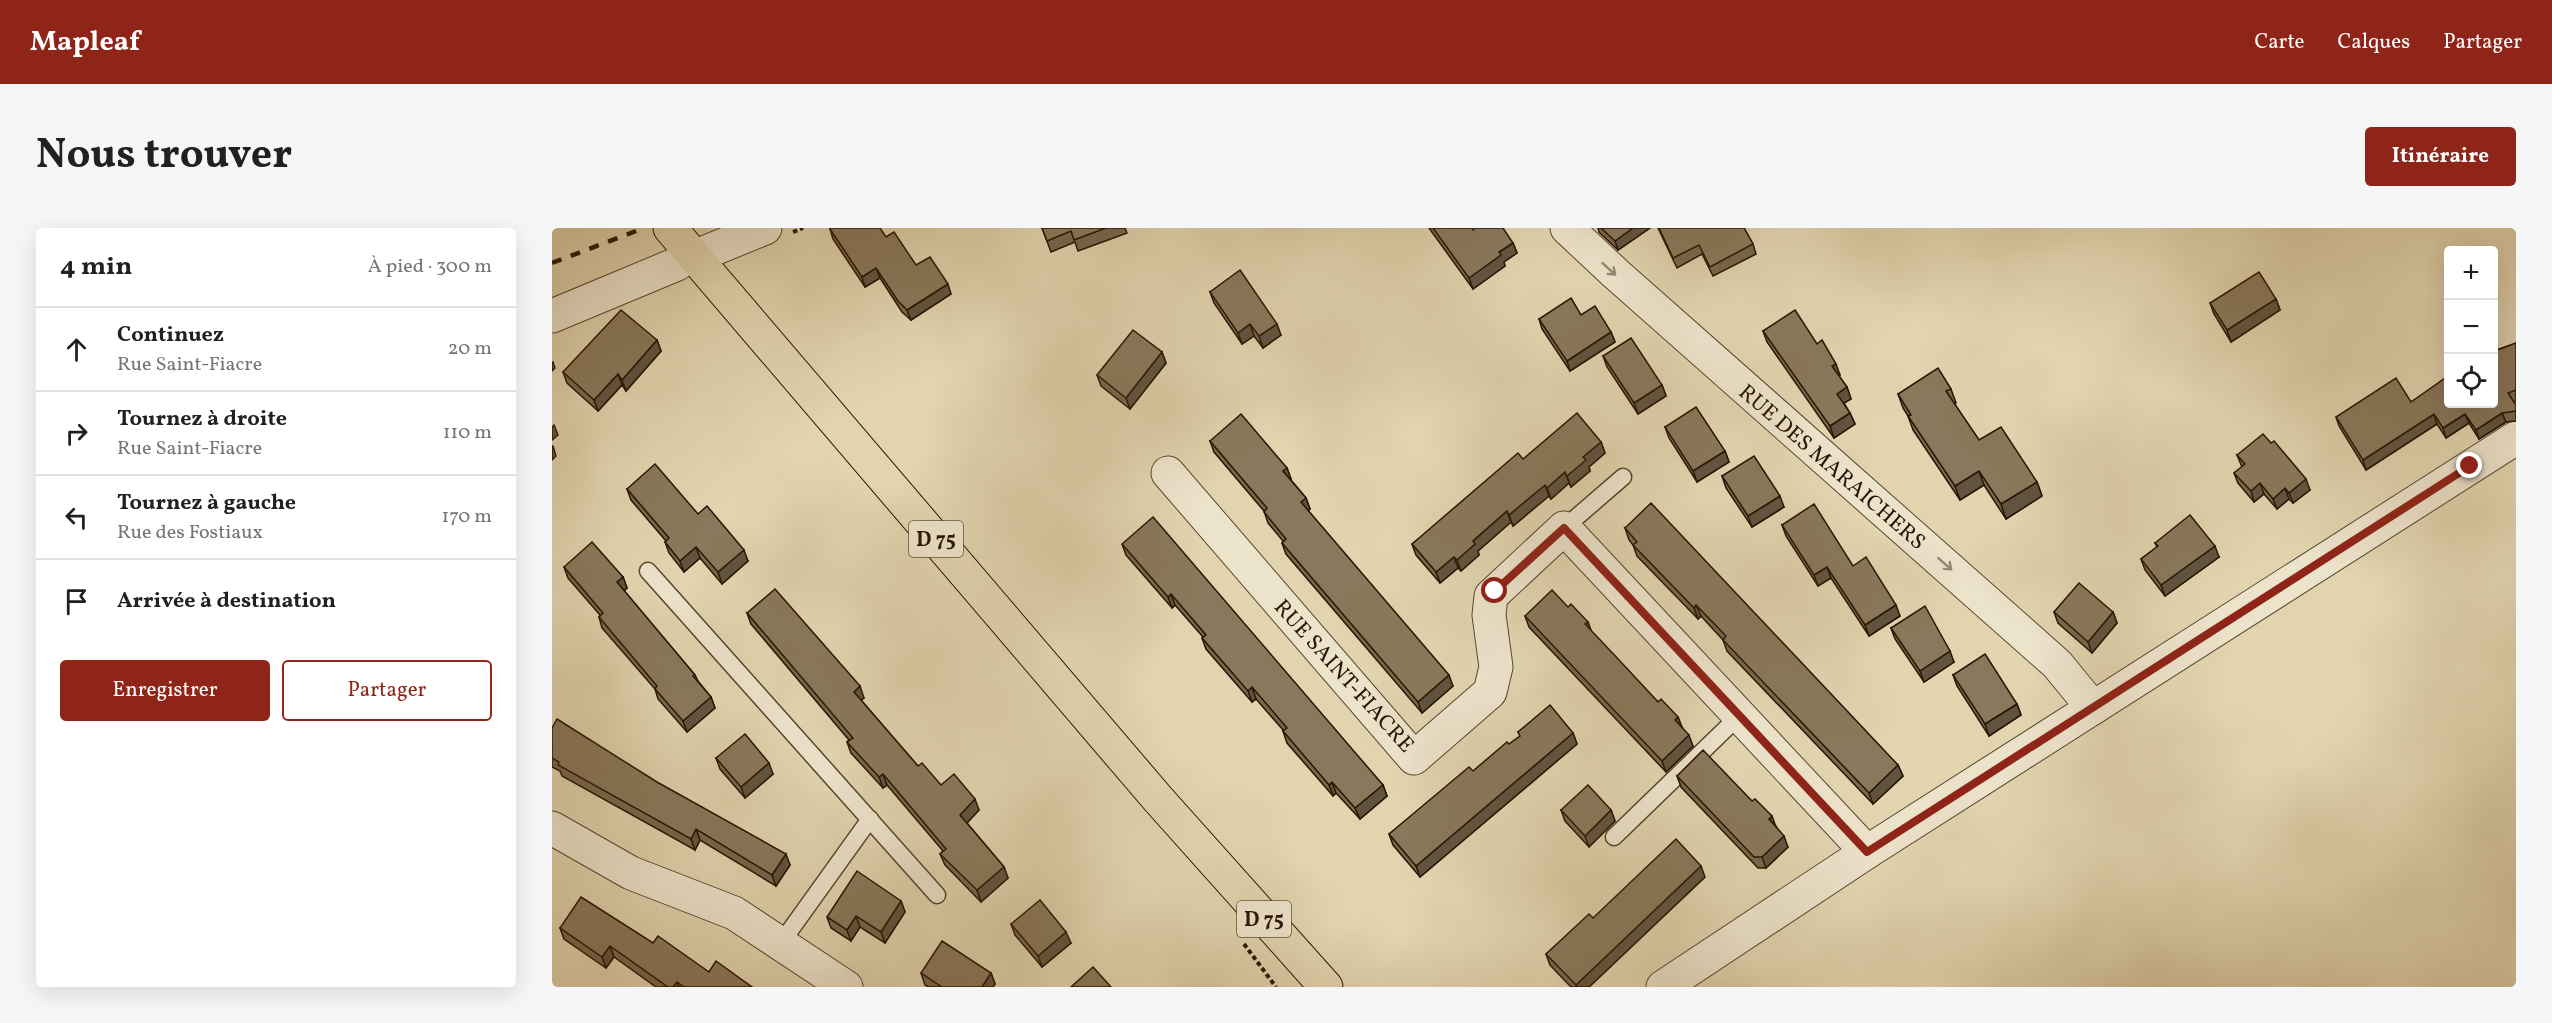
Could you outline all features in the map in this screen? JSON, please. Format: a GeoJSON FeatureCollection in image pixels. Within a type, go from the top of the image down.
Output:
{"type":"FeatureCollection","features":[{"type":"Feature","properties":{"kind":"main road","name":"D 75"},"geometry":{"type":"LineString","coordinates":[[646,228],[686,260],[1150,790],[1326,987]]}},
{"type":"Feature","properties":{"kind":"main road","name":"D 75"},"geometry":{"type":"LineString","coordinates":[[670,228],[686,260],[1142,811],[1299,987]]}},
{"type":"Feature","properties":{"kind":"street"},"geometry":{"type":"LineString","coordinates":[[552,316],[765,228]]}},
{"type":"Feature","properties":{"kind":"street","name":"RUE DES MARAICHERS"},"geometry":{"type":"LineString","coordinates":[[1567,228],[2057,664],[2093,708]]}},
{"type":"Feature","properties":{"kind":"street"},"geometry":{"type":"LineString","coordinates":[[1663,987],[1867,852],[2516,438]]}},
{"type":"Feature","properties":{"kind":"street","name":"RUE SAINT-FIACRE"},"geometry":{"type":"LineString","coordinates":[[1168,473],[1414,758],[1490,692],[1496,666],[1489,615],[1491,596],[1564,528]]}},
{"type":"Feature","properties":{"kind":"street"},"geometry":{"type":"LineString","coordinates":[[1564,528],[1867,852]]}},
{"type":"Feature","properties":{"kind":"street"},"geometry":{"type":"LineString","coordinates":[[552,828],[631,873],[721,907],[781,943],[846,987]]}},
{"type":"Feature","properties":{"kind":"lane"},"geometry":{"type":"LineString","coordinates":[[1564,528],[1623,477]]}},
{"type":"Feature","properties":{"kind":"lane"},"geometry":{"type":"LineString","coordinates":[[648,571],[937,895]]}},
{"type":"Feature","properties":{"kind":"lane"},"geometry":{"type":"LineString","coordinates":[[1614,837],[1739,716]]}},
{"type":"Feature","properties":{"kind":"lane"},"geometry":{"type":"LineString","coordinates":[[781,943],[870,819]]}},
{"type":"Feature","properties":{"kind":"building"},"geometry":{"type":"Polygon","coordinates":[[[831,228],[880,228],[886,237],[894,232],[916,265],[930,257],[948,284],[907,310],[898,301],[876,268],[862,277],[831,228]]]}},
{"type":"Feature","properties":{"kind":"building"},"geometry":{"type":"Polygon","coordinates":[[[1042,228],[1106,228],[1074,240],[1071,231],[1047,241],[1042,228]]]}},
{"type":"Feature","properties":{"kind":"building"},"geometry":{"type":"Polygon","coordinates":[[[1433,228],[1472,228],[1473,230],[1503,228],[1513,243],[1499,252],[1501,255],[1469,278],[1433,228]]]}},
{"type":"Feature","properties":{"kind":"building"},"geometry":{"type":"Polygon","coordinates":[[[1601,228],[1633,228],[1615,241],[1601,228]]]}},
{"type":"Feature","properties":{"kind":"building"},"geometry":{"type":"Polygon","coordinates":[[[1659,228],[1744,228],[1753,244],[1710,267],[1699,245],[1673,258],[1659,228]]]}},
{"type":"Feature","properties":{"kind":"building"},"geometry":{"type":"Polygon","coordinates":[[[1240,270],[1277,324],[1259,336],[1250,324],[1238,333],[1210,292],[1240,270]]]}},
{"type":"Feature","properties":{"kind":"building"},"geometry":{"type":"Polygon","coordinates":[[[2259,272],[2276,299],[2227,330],[2210,303],[2259,272]]]}},
{"type":"Feature","properties":{"kind":"building"},"geometry":{"type":"Polygon","coordinates":[[[1571,298],[1581,315],[1595,306],[1611,332],[1567,361],[1539,319],[1571,298]]]}},
{"type":"Feature","properties":{"kind":"building"},"geometry":{"type":"Polygon","coordinates":[[[621,310],[657,340],[622,380],[618,374],[594,400],[563,372],[621,310]]]}},
{"type":"Feature","properties":{"kind":"building"},"geometry":{"type":"Polygon","coordinates":[[[1795,310],[1817,344],[1822,340],[1836,364],[1832,366],[1847,387],[1837,394],[1850,413],[1830,426],[1763,331],[1795,310]]]}},
{"type":"Feature","properties":{"kind":"building"},"geometry":{"type":"Polygon","coordinates":[[[1133,330],[1162,352],[1126,398],[1097,375],[1133,330]]]}},
{"type":"Feature","properties":{"kind":"building"},"geometry":{"type":"Polygon","coordinates":[[[1631,338],[1662,385],[1634,403],[1603,356],[1631,338]]]}},
{"type":"Feature","properties":{"kind":"building"},"geometry":{"type":"Polygon","coordinates":[[[2516,343],[2516,390],[2508,393],[2516,405],[2516,411],[2502,413],[2476,430],[2465,414],[2443,428],[2434,414],[2363,460],[2336,417],[2396,378],[2411,402],[2444,379],[2444,408],[2498,408],[2498,350],[2516,343]]]}},
{"type":"Feature","properties":{"kind":"building"},"geometry":{"type":"Polygon","coordinates":[[[1938,368],[1951,389],[1946,391],[1979,440],[2001,427],[2037,482],[2001,504],[1979,471],[1955,486],[1908,416],[1911,415],[1898,394],[1938,368]]]}},
{"type":"Feature","properties":{"kind":"building"},"geometry":{"type":"Polygon","coordinates":[[[1696,407],[1725,451],[1693,471],[1665,427],[1696,407]]]}},
{"type":"Feature","properties":{"kind":"building"},"geometry":{"type":"Polygon","coordinates":[[[1577,413],[1601,442],[1583,457],[1586,460],[1567,476],[1565,472],[1547,488],[1545,485],[1509,515],[1507,511],[1473,541],[1475,544],[1457,560],[1454,557],[1436,572],[1412,544],[1518,453],[1523,459],[1577,413]]]}},
{"type":"Feature","properties":{"kind":"building"},"geometry":{"type":"Polygon","coordinates":[[[1241,414],[1287,468],[1283,471],[1306,498],[1301,502],[1449,675],[1418,702],[1282,543],[1286,539],[1264,512],[1267,508],[1210,441],[1241,414]]]}},
{"type":"Feature","properties":{"kind":"building"},"geometry":{"type":"Polygon","coordinates":[[[2263,434],[2271,443],[2274,441],[2306,479],[2289,493],[2285,488],[2273,499],[2260,483],[2251,491],[2234,473],[2245,464],[2237,455],[2263,434]]]}},
{"type":"Feature","properties":{"kind":"building"},"geometry":{"type":"Polygon","coordinates":[[[1754,456],[1780,496],[1748,516],[1722,476],[1754,456]]]}},
{"type":"Feature","properties":{"kind":"building"},"geometry":{"type":"Polygon","coordinates":[[[655,464],[698,514],[707,506],[744,550],[718,572],[696,547],[680,561],[665,542],[669,538],[627,489],[655,464]]]}},
{"type":"Feature","properties":{"kind":"building"},"geometry":{"type":"Polygon","coordinates":[[[1651,503],[1898,765],[1869,793],[1723,640],[1726,636],[1696,605],[1694,608],[1633,545],[1637,542],[1625,528],[1651,503]]]}},
{"type":"Feature","properties":{"kind":"building"},"geometry":{"type":"Polygon","coordinates":[[[1814,504],[1853,566],[1866,557],[1896,605],[1865,625],[1827,567],[1814,575],[1782,525],[1814,504]]]}},
{"type":"Feature","properties":{"kind":"building"},"geometry":{"type":"Polygon","coordinates":[[[2190,515],[2215,546],[2161,585],[2141,559],[2158,546],[2155,543],[2190,515]]]}},
{"type":"Feature","properties":{"kind":"building"},"geometry":{"type":"Polygon","coordinates":[[[1153,517],[1383,785],[1355,808],[1332,782],[1329,785],[1283,731],[1287,728],[1252,687],[1248,691],[1202,638],[1206,635],[1171,594],[1168,597],[1122,544],[1153,517]]]}},
{"type":"Feature","properties":{"kind":"building"},"geometry":{"type":"Polygon","coordinates":[[[592,542],[623,577],[617,582],[711,697],[683,721],[599,617],[603,613],[564,567],[592,542]]]}},
{"type":"Feature","properties":{"kind":"building"},"geometry":{"type":"Polygon","coordinates":[[[2079,583],[2113,612],[2088,642],[2054,612],[2079,583]]]}},
{"type":"Feature","properties":{"kind":"building"},"geometry":{"type":"Polygon","coordinates":[[[775,589],[860,686],[854,692],[918,766],[922,763],[941,785],[954,774],[975,799],[960,815],[1004,867],[977,890],[940,854],[946,849],[883,774],[879,777],[847,742],[853,738],[747,613],[775,589]]]}},
{"type":"Feature","properties":{"kind":"building"},"geometry":{"type":"Polygon","coordinates":[[[1552,590],[1568,607],[1571,604],[1588,622],[1585,624],[1658,702],[1661,699],[1678,717],[1675,720],[1689,735],[1662,761],[1525,616],[1552,590]]]}},
{"type":"Feature","properties":{"kind":"building"},"geometry":{"type":"Polygon","coordinates":[[[1925,606],[1950,651],[1920,671],[1891,628],[1925,606]]]}},
{"type":"Feature","properties":{"kind":"building"},"geometry":{"type":"Polygon","coordinates":[[[1985,654],[2017,704],[1985,724],[1953,675],[1985,654]]]}},
{"type":"Feature","properties":{"kind":"building"},"geometry":{"type":"Polygon","coordinates":[[[1550,705],[1573,733],[1416,866],[1389,834],[1469,767],[1473,771],[1507,742],[1509,744],[1520,736],[1518,732],[1550,705]]]}},
{"type":"Feature","properties":{"kind":"building"},"geometry":{"type":"Polygon","coordinates":[[[557,719],[657,782],[786,854],[772,875],[696,829],[691,839],[558,765],[559,762],[552,758],[552,728],[557,719]]]}},
{"type":"Feature","properties":{"kind":"building"},"geometry":{"type":"Polygon","coordinates":[[[745,734],[769,763],[741,787],[716,758],[745,734]]]}},
{"type":"Feature","properties":{"kind":"building"},"geometry":{"type":"Polygon","coordinates":[[[1703,750],[1752,801],[1755,799],[1772,816],[1769,819],[1784,836],[1762,857],[1754,857],[1677,776],[1703,750]]]}},
{"type":"Feature","properties":{"kind":"building"},"geometry":{"type":"Polygon","coordinates":[[[1588,785],[1611,810],[1585,836],[1561,810],[1588,785]]]}},
{"type":"Feature","properties":{"kind":"building"},"geometry":{"type":"Polygon","coordinates":[[[1676,839],[1701,866],[1576,985],[1546,954],[1589,914],[1593,918],[1676,839]]]}},
{"type":"Feature","properties":{"kind":"building"},"geometry":{"type":"Polygon","coordinates":[[[857,871],[901,901],[881,932],[856,916],[847,930],[827,917],[857,871]]]}},
{"type":"Feature","properties":{"kind":"building"},"geometry":{"type":"Polygon","coordinates":[[[581,897],[653,943],[658,936],[709,972],[716,961],[752,987],[684,987],[677,982],[673,987],[668,987],[610,946],[602,957],[560,928],[581,897]]]}},
{"type":"Feature","properties":{"kind":"building"},"geometry":{"type":"Polygon","coordinates":[[[1040,900],[1066,932],[1038,956],[1011,924],[1040,900]]]}},
{"type":"Feature","properties":{"kind":"building"},"geometry":{"type":"Polygon","coordinates":[[[942,941],[991,973],[982,987],[942,987],[921,973],[942,941]]]}},
{"type":"Feature","properties":{"kind":"building"},"geometry":{"type":"Polygon","coordinates":[[[1093,967],[1111,987],[1071,987],[1093,967]]]}},
{"type":"Feature","properties":{"kind":"railway"},"geometry":{"type":"LineString","coordinates":[[552,263],[644,228]]}},
{"type":"Feature","properties":{"kind":"route"},"geometry":{"type":"LineString","coordinates":[[1495,591],[1564,528],[1867,852],[2470,466]]}}]}
